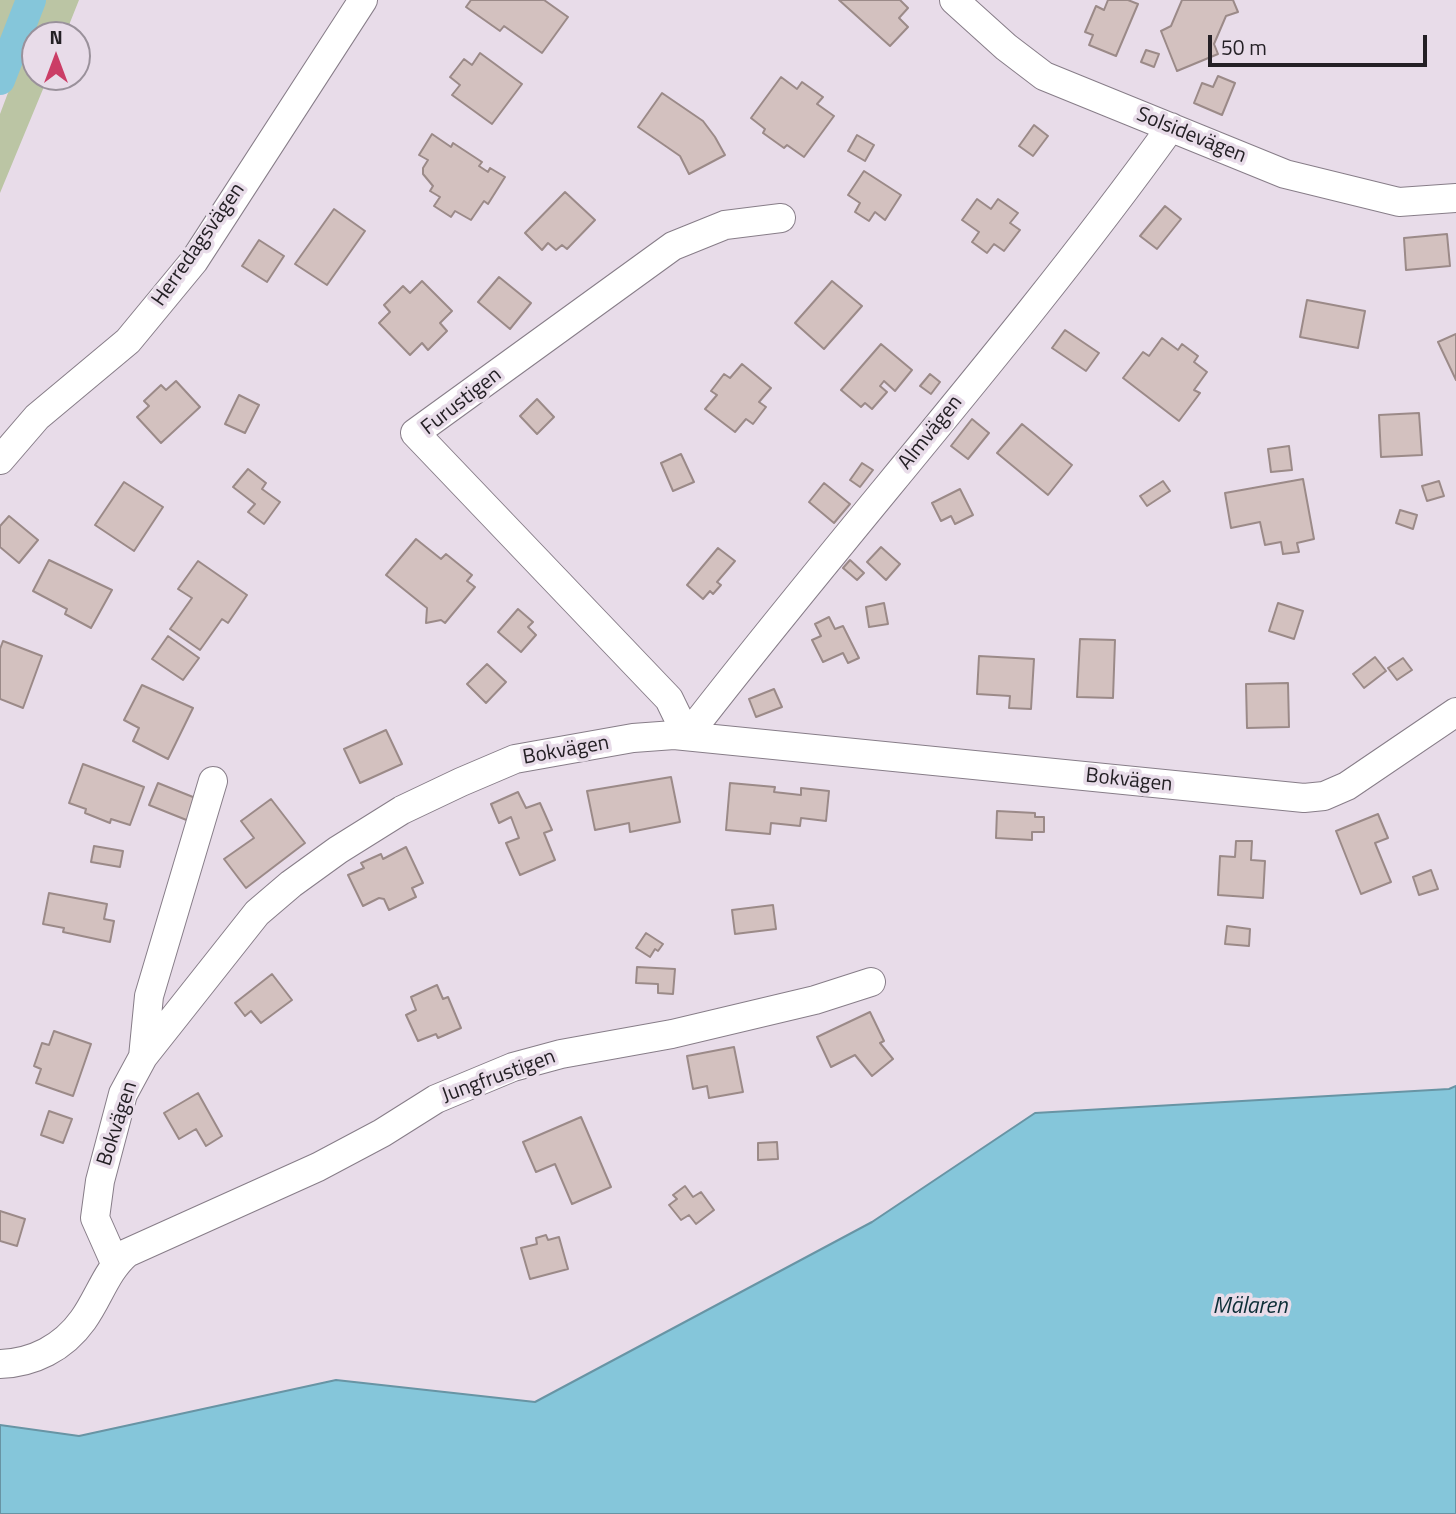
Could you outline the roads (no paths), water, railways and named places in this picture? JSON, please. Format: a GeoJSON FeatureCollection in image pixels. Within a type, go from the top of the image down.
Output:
{"type":"FeatureCollection","features":[{"type":"Feature","properties":{"kind":"street","name":"Herredagsvägen"},"geometry":{"type":"LineString","coordinates":[[0,460],[37,417],[128,341],[194,261],[363,0]]}},
{"type":"Feature","properties":{"kind":"street","name":"Solsidevägen"},"geometry":{"type":"LineString","coordinates":[[954,0],[1006,47],[1044,76],[1284,174],[1399,202],[1456,198]]}},
{"type":"Feature","properties":{"kind":"street","name":"Almvägen"},"geometry":{"type":"LineString","coordinates":[[687,736],[756,646],[1000,350],[1171,127]]}},
{"type":"Feature","properties":{"kind":"street","name":"Furustigen"},"geometry":{"type":"LineString","coordinates":[[687,736],[669,699],[415,433],[673,246],[725,225],[781,218]]}},
{"type":"Feature","properties":{"kind":"street","name":"Bokvägen"},"geometry":{"type":"LineString","coordinates":[[115,1263],[95,1218],[100,1181],[123,1094],[142,1057],[257,914],[291,884],[338,850],[402,810],[515,759],[633,738],[687,736],[1304,798],[1324,796],[1347,786],[1456,712]]}},
{"type":"Feature","properties":{"kind":"street"},"geometry":{"type":"LineString","coordinates":[[142,1057],[149,996],[214,781]]}},
{"type":"Feature","properties":{"kind":"street","name":"Jungfrustigen"},"geometry":{"type":"LineString","coordinates":[[115,1263],[127,1253],[318,1167],[382,1133],[436,1099],[513,1067],[561,1054],[672,1034],[815,1000],[871,982]]}},
{"type":"Feature","properties":{"kind":"street"},"geometry":{"type":"LineString","coordinates":[[0,1364],[43,1355],[63,1342],[82,1321],[115,1263]]}},
{"type":"Feature","properties":{"kind":"water","name":"Mälaren"},"geometry":{"type":"Polygon","coordinates":[[[1456,1086],[1456,1514],[0,1514],[0,1425],[79,1436],[336,1380],[535,1402],[872,1222],[1035,1113],[1449,1089],[1456,1086]]]}},
{"type":"Feature","properties":{"kind":"waterway"},"geometry":{"type":"LineString","coordinates":[[0,80],[31,0]]}}]}
